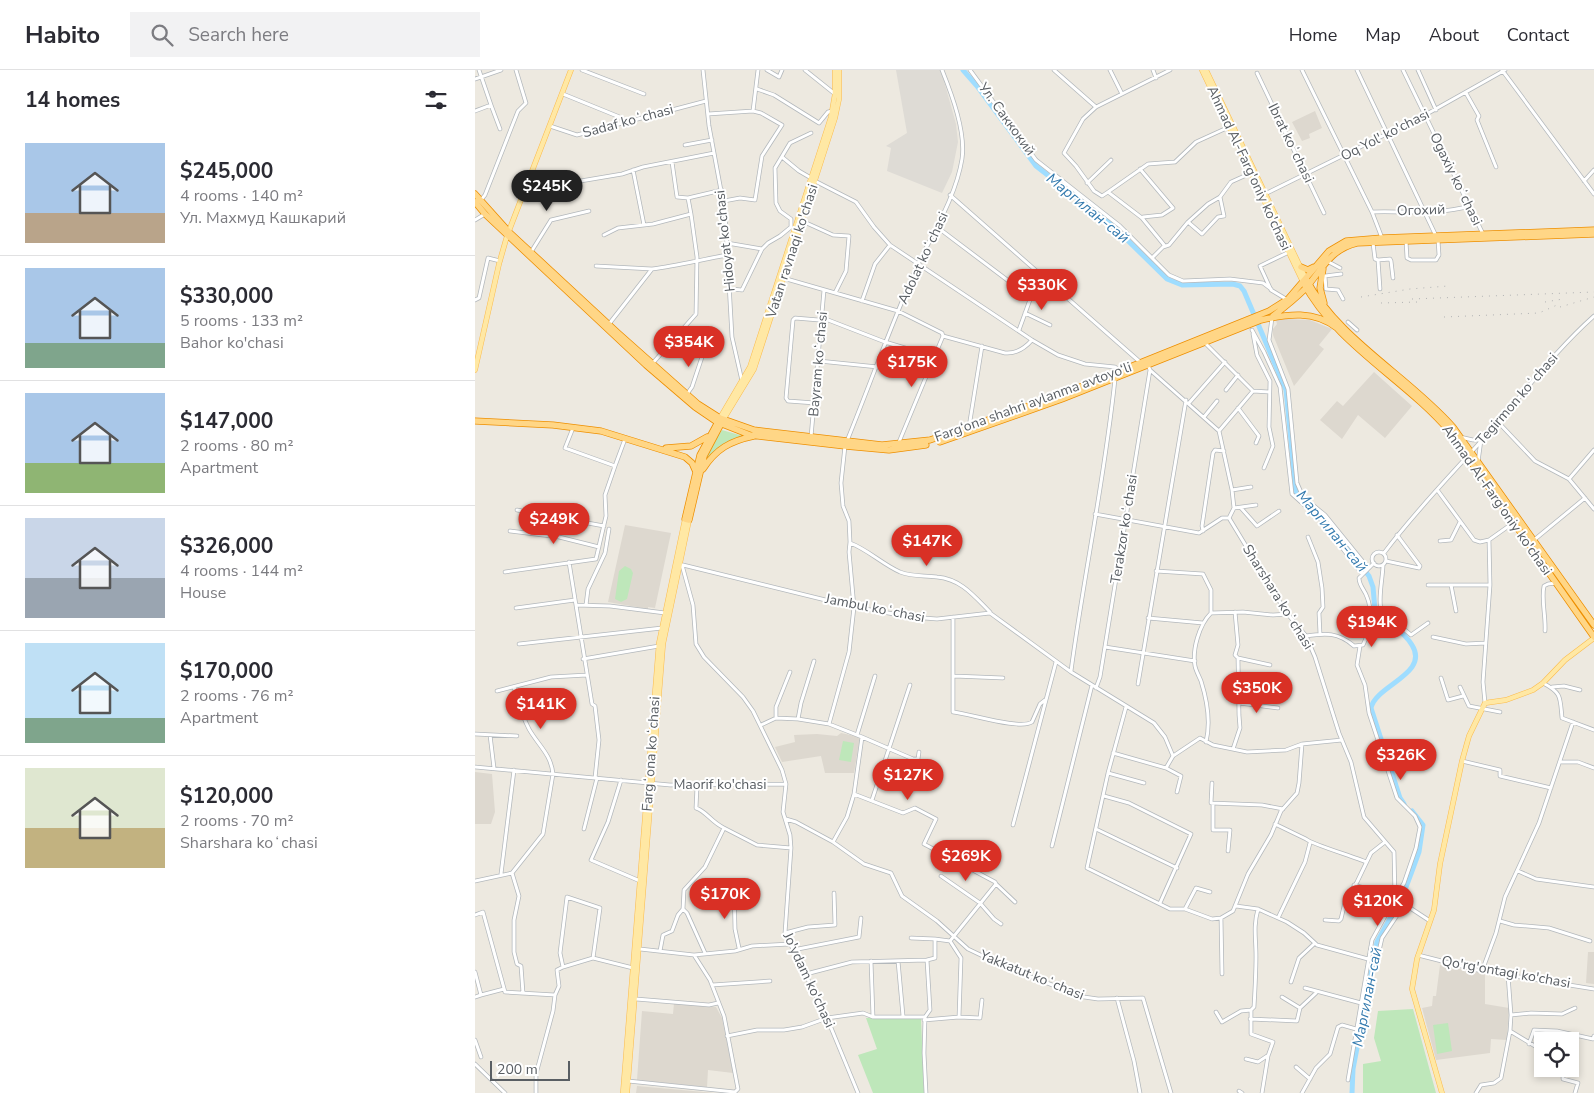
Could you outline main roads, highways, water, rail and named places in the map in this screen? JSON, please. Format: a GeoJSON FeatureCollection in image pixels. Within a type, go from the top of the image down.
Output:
{"type":"FeatureCollection","features":[{"type":"Feature","properties":{"kind":"highway"},"geometry":{"type":"LineString","coordinates":[[475,194],[485,214],[646,365],[695,407],[720,421]]}},
{"type":"Feature","properties":{"kind":"highway"},"geometry":{"type":"LineString","coordinates":[[477,201],[508,234],[531,252],[652,364],[720,421]]}},
{"type":"Feature","properties":{"kind":"highway"},"geometry":{"type":"LineString","coordinates":[[1272,318],[1336,252],[1347,246],[1382,240],[1406,242],[1483,235],[1594,230]]}},
{"type":"Feature","properties":{"kind":"highway"},"geometry":{"type":"LineString","coordinates":[[1251,324],[1287,300],[1306,283],[1316,266],[1329,251],[1346,241],[1594,234]]}},
{"type":"Feature","properties":{"kind":"highway"},"geometry":{"type":"LineString","coordinates":[[1326,310],[1321,276],[1327,261]]}},
{"type":"Feature","properties":{"kind":"highway"},"geometry":{"type":"LineString","coordinates":[[1301,267],[1308,270],[1316,266]]}},
{"type":"Feature","properties":{"kind":"highway","name":"Ahmad Al-Farg'oniy ko'chasi"},"geometry":{"type":"LineString","coordinates":[[1306,283],[1326,310],[1357,333],[1437,409],[1460,436],[1468,454],[1478,462],[1594,625]]}},
{"type":"Feature","properties":{"kind":"highway","name":"Ahmad Al-Farg'oniy ko'chasi"},"geometry":{"type":"LineString","coordinates":[[1306,283],[1337,328],[1433,413],[1468,454],[1513,523],[1594,637]]}},
{"type":"Feature","properties":{"kind":"highway"},"geometry":{"type":"LineString","coordinates":[[1261,317],[1272,318],[1292,314],[1310,316],[1331,323],[1337,328]]}},
{"type":"Feature","properties":{"kind":"highway","name":"Farg‘ona shahri aylanma avtoyo‘li"},"geometry":{"type":"LineString","coordinates":[[720,421],[756,436],[889,450],[923,446],[968,433],[1120,371],[1251,324]]}},
{"type":"Feature","properties":{"kind":"highway","name":"Farg‘ona shahri aylanma avtoyo‘li"},"geometry":{"type":"LineString","coordinates":[[720,421],[754,430],[811,437],[846,444],[898,445],[930,440],[1022,411],[1149,367],[1204,342],[1251,324]]}},
{"type":"Feature","properties":{"kind":"highway"},"geometry":{"type":"LineString","coordinates":[[475,421],[574,427],[601,431],[687,458],[698,472],[725,445],[756,436]]}},
{"type":"Feature","properties":{"kind":"highway","name":"Fargʻona koʻchasi"},"geometry":{"type":"LineString","coordinates":[[687,519],[702,450],[708,436],[720,421]]}},
{"type":"Feature","properties":{"kind":"highway","name":"Fargʻona koʻchasi"},"geometry":{"type":"LineString","coordinates":[[698,472],[720,421]]}},
{"type":"Feature","properties":{"kind":"highway"},"geometry":{"type":"LineString","coordinates":[[653,446],[671,449],[689,447],[708,436]]}},
{"type":"Feature","properties":{"kind":"main road"},"geometry":{"type":"LineString","coordinates":[[475,370],[508,234],[571,70]]}},
{"type":"Feature","properties":{"kind":"main road","name":"Vatan ravnaqi ko'chasi"},"geometry":{"type":"LineString","coordinates":[[720,421],[754,368],[802,221],[832,111],[835,94],[835,70]]}},
{"type":"Feature","properties":{"kind":"main road","name":"Vatan ravnaqi ko'chasi"},"geometry":{"type":"LineString","coordinates":[[813,179],[835,118],[839,99],[839,70]]}},
{"type":"Feature","properties":{"kind":"main road","name":"Ahmad Al-Farg'oniy ko'chasi"},"geometry":{"type":"LineString","coordinates":[[1202,70],[1251,173],[1301,267],[1306,283]]}},
{"type":"Feature","properties":{"kind":"main road","name":"Ahmad Al-Farg'oniy ko'chasi"},"geometry":{"type":"LineString","coordinates":[[1206,70],[1289,252],[1306,283]]}},
{"type":"Feature","properties":{"kind":"main road","name":"Vatan ravnaqi ko'chasi"},"geometry":{"type":"LineString","coordinates":[[720,421],[750,367],[793,226],[811,188]]}},
{"type":"Feature","properties":{"kind":"main road","name":"Fargʻona koʻchasi"},"geometry":{"type":"LineString","coordinates":[[627,1093],[641,882],[663,644],[681,565],[687,519]]}},
{"type":"Feature","properties":{"kind":"main road","name":"Fargʻona koʻchasi"},"geometry":{"type":"LineString","coordinates":[[623,1093],[636,999],[636,968],[640,949],[659,646],[687,519]]}},
{"type":"Feature","properties":{"kind":"main road"},"geometry":{"type":"LineString","coordinates":[[1442,1093],[1412,989],[1418,955],[1434,910],[1440,864],[1469,736],[1485,703],[1506,700],[1543,683],[1565,660],[1594,637]]}},
{"type":"Feature","properties":{"kind":"waterway","name":"Маргилан-сай"},"geometry":{"type":"LineString","coordinates":[[963,70],[1036,166],[1112,225],[1167,279],[1182,285],[1233,284],[1240,286],[1244,291],[1286,390],[1296,492],[1302,500],[1321,516],[1369,576],[1373,587],[1375,610],[1409,640],[1416,655],[1414,664],[1408,672],[1382,693],[1375,700],[1371,708],[1400,798],[1404,804]]}},
{"type":"Feature","properties":{"kind":"waterway","name":"Маргилан-сай"},"geometry":{"type":"LineString","coordinates":[[1352,1093],[1353,1069],[1377,942],[1403,895],[1419,852],[1423,825],[1412,811]]}},
{"type":"Feature","properties":{"kind":"railway"},"geometry":{"type":"LineString","coordinates":[[1361,297],[1410,289],[1448,286]]}},
{"type":"Feature","properties":{"kind":"railway"},"geometry":{"type":"LineString","coordinates":[[1412,299],[1594,292]]}},
{"type":"Feature","properties":{"kind":"railway"},"geometry":{"type":"LineString","coordinates":[[1560,307],[1594,297]]}},
{"type":"Feature","properties":{"kind":"railway"},"geometry":{"type":"LineString","coordinates":[[1545,302],[1563,299]]}},
{"type":"Feature","properties":{"kind":"railway"},"geometry":{"type":"LineString","coordinates":[[1381,303],[1418,302]]}},
{"type":"Feature","properties":{"kind":"railway"},"geometry":{"type":"LineString","coordinates":[[1444,317],[1539,313],[1557,305]]}}]}
